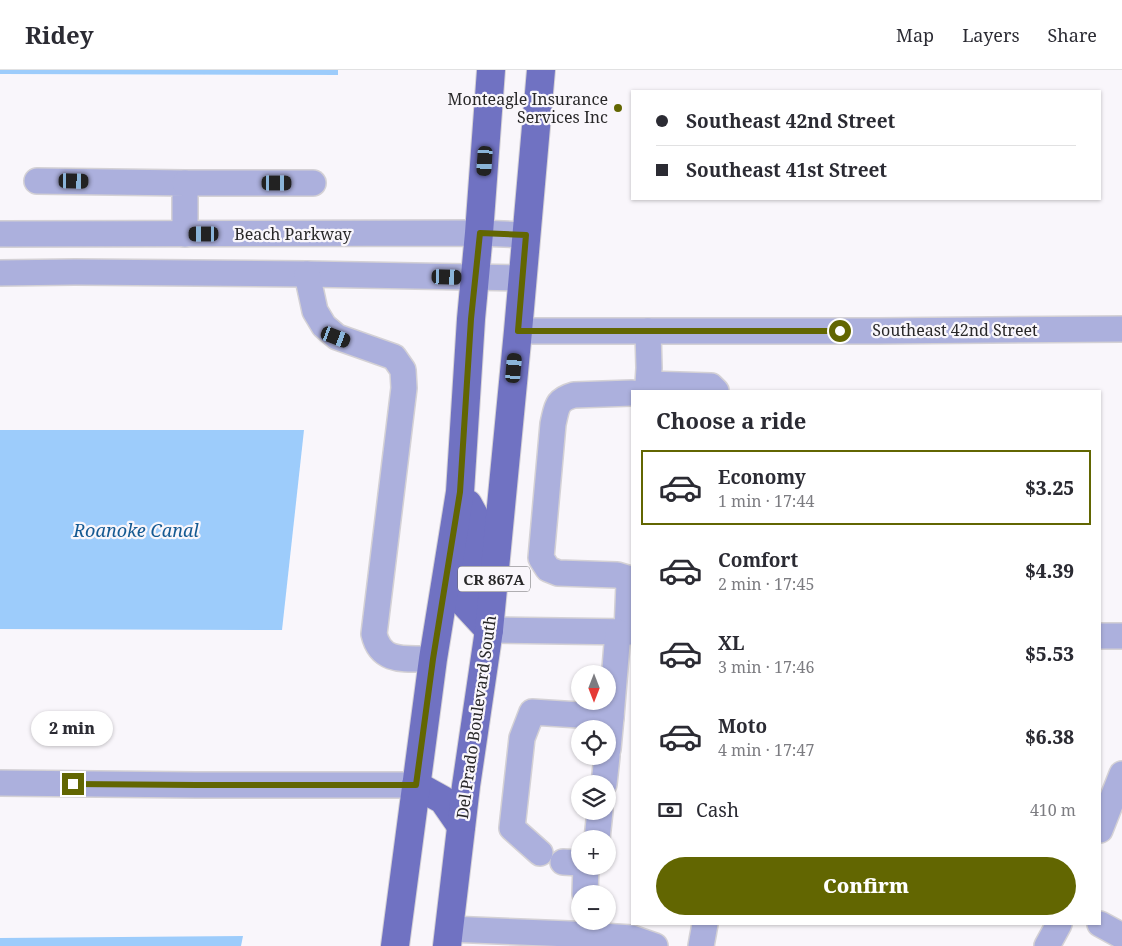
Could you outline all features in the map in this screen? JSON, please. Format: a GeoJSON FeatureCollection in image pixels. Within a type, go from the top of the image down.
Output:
{"type":"FeatureCollection","features":[{"type":"Feature","properties":{"kind":"main road","name":"CR 867A"},"geometry":{"type":"LineString","coordinates":[[395,946],[433,659],[460,492],[471,319],[480,233],[491,70]]}},
{"type":"Feature","properties":{"kind":"main road","name":"Del Prado Boulevard South"},"geometry":{"type":"LineString","coordinates":[[448,938],[466,786],[489,630],[541,70]]}},
{"type":"Feature","properties":{"kind":"main road"},"geometry":{"type":"LineString","coordinates":[[460,492],[474,514],[465,604],[489,630]]}},
{"type":"Feature","properties":{"kind":"main road"},"geometry":{"type":"LineString","coordinates":[[416,785],[443,800],[461,826]]}},
{"type":"Feature","properties":{"kind":"street"},"geometry":{"type":"LineString","coordinates":[[37,180],[314,183]]}},
{"type":"Feature","properties":{"kind":"street"},"geometry":{"type":"LineString","coordinates":[[185,183],[185,234]]}},
{"type":"Feature","properties":{"kind":"street","name":"Beach Parkway"},"geometry":{"type":"LineString","coordinates":[[0,234],[480,233],[526,235]]}},
{"type":"Feature","properties":{"kind":"street"},"geometry":{"type":"LineString","coordinates":[[0,273],[307,274],[522,278]]}},
{"type":"Feature","properties":{"kind":"street"},"geometry":{"type":"LineString","coordinates":[[307,274],[315,311],[324,326],[336,337],[394,357],[402,370],[404,388],[374,634],[376,644],[386,655],[397,658],[433,659]]}},
{"type":"Feature","properties":{"kind":"street","name":"Southeast 42nd Street"},"geometry":{"type":"LineString","coordinates":[[518,331],[1122,329]]}},
{"type":"Feature","properties":{"kind":"street"},"geometry":{"type":"LineString","coordinates":[[648,331],[649,368],[642,390],[711,386],[715,390]]}},
{"type":"Feature","properties":{"kind":"street"},"geometry":{"type":"LineString","coordinates":[[611,720],[626,632],[629,583],[627,578],[617,575],[558,572],[548,569],[541,558],[553,424],[558,404],[565,397],[574,394],[631,391]]}},
{"type":"Feature","properties":{"kind":"street"},"geometry":{"type":"LineString","coordinates":[[489,630],[626,632]]}},
{"type":"Feature","properties":{"kind":"street"},"geometry":{"type":"LineString","coordinates":[[1101,636],[1122,636]]}},
{"type":"Feature","properties":{"kind":"street"},"geometry":{"type":"LineString","coordinates":[[540,852],[512,828],[522,738],[532,712],[611,717]]}},
{"type":"Feature","properties":{"kind":"street"},"geometry":{"type":"LineString","coordinates":[[1101,827],[1122,774]]}},
{"type":"Feature","properties":{"kind":"street"},"geometry":{"type":"LineString","coordinates":[[0,783],[416,785]]}},
{"type":"Feature","properties":{"kind":"street"},"geometry":{"type":"LineString","coordinates":[[701,946],[705,925]]}},
{"type":"Feature","properties":{"kind":"street"},"geometry":{"type":"LineString","coordinates":[[1047,946],[1058,925]]}},
{"type":"Feature","properties":{"kind":"street"},"geometry":{"type":"LineString","coordinates":[[1101,925],[1122,936]]}},
{"type":"Feature","properties":{"kind":"street"},"geometry":{"type":"LineString","coordinates":[[448,938],[530,939],[575,930]]}},
{"type":"Feature","properties":{"kind":"street"},"geometry":{"type":"LineString","coordinates":[[594,930],[645,939]]}},
{"type":"Feature","properties":{"kind":"water"},"geometry":{"type":"Polygon","coordinates":[[[0,70],[338,70],[338,75],[0,74],[0,70]]]}},
{"type":"Feature","properties":{"kind":"water","name":"Roanoke Canal"},"geometry":{"type":"Polygon","coordinates":[[[0,430],[304,430],[282,630],[0,629],[0,430]]]}},
{"type":"Feature","properties":{"kind":"water"},"geometry":{"type":"Polygon","coordinates":[[[243,936],[241,946],[0,946],[0,938],[243,936]]]}},
{"type":"Feature","properties":{"kind":"place","name":"Monteagle Insurance Services Inc"},"geometry":{"type":"Point","coordinates":[618,108]}},
{"type":"Feature","properties":{"kind":"route"},"geometry":{"type":"LineString","coordinates":[[73,784],[416,785],[433,659],[460,492],[471,319],[480,233],[526,235],[518,331],[840,331]]}}]}
